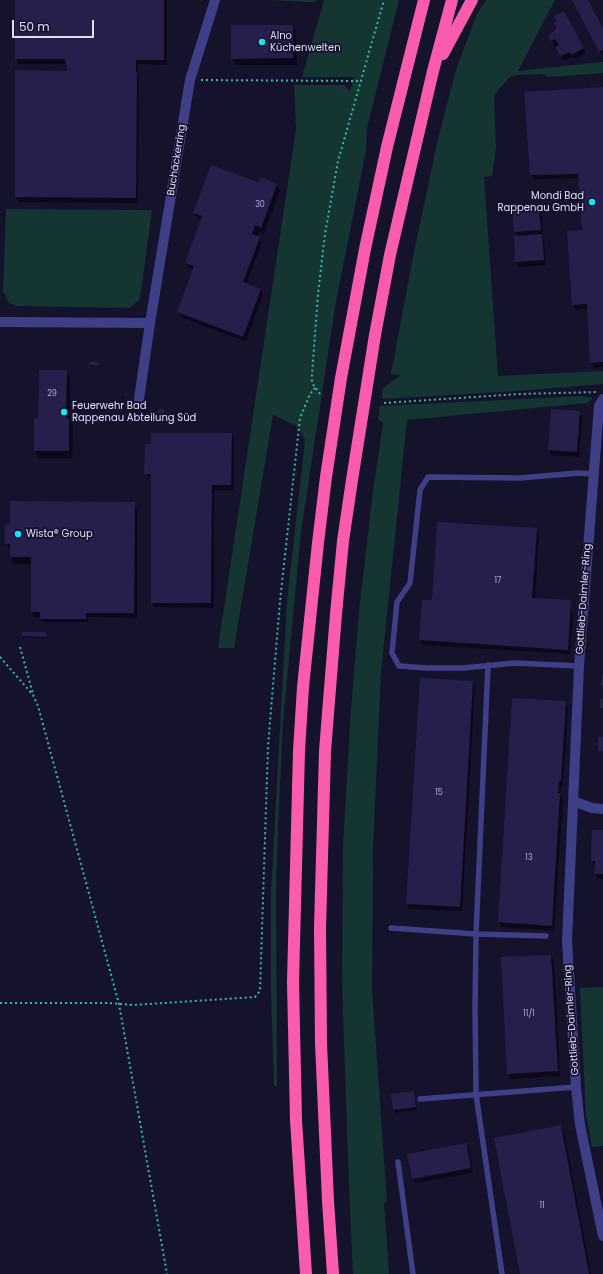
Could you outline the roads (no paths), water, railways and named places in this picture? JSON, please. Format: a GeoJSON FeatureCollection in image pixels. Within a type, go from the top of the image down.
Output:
{"type":"FeatureCollection","features":[{"type":"Feature","properties":{"kind":"highway"},"geometry":{"type":"LineString","coordinates":[[306,1274],[296,1120],[293,982],[299,758],[306,657],[326,477],[341,378],[365,249],[387,147],[424,0]]}},
{"type":"Feature","properties":{"kind":"highway"},"geometry":{"type":"LineString","coordinates":[[333,1274],[328,1201],[321,1043],[320,928],[325,766],[330,682],[343,541],[375,335],[390,255],[433,71],[452,0]]}},
{"type":"Feature","properties":{"kind":"highway"},"geometry":{"type":"LineString","coordinates":[[433,71],[472,0]]}},
{"type":"Feature","properties":{"kind":"street","name":"Buchäckerring"},"geometry":{"type":"LineString","coordinates":[[140,399],[150,323],[190,80],[215,0]]}},
{"type":"Feature","properties":{"kind":"street"},"geometry":{"type":"LineString","coordinates":[[0,322],[150,323]]}},
{"type":"Feature","properties":{"kind":"street","name":"Gottlieb-Daimler-Ring"},"geometry":{"type":"LineString","coordinates":[[603,399],[599,406],[579,666],[567,941],[576,1087],[580,1125],[603,1236]]}},
{"type":"Feature","properties":{"kind":"street"},"geometry":{"type":"LineString","coordinates":[[573,801],[592,808],[603,809]]}},
{"type":"Feature","properties":{"kind":"lane"},"geometry":{"type":"LineString","coordinates":[[579,666],[514,663],[463,668],[427,668],[399,666],[392,653],[397,602],[410,583],[420,490],[428,477],[520,478],[578,473],[594,474]]}},
{"type":"Feature","properties":{"kind":"lane"},"geometry":{"type":"LineString","coordinates":[[488,665],[476,934],[476,1094],[502,1274]]}},
{"type":"Feature","properties":{"kind":"lane"},"geometry":{"type":"LineString","coordinates":[[391,928],[476,934],[546,936]]}},
{"type":"Feature","properties":{"kind":"lane"},"geometry":{"type":"LineString","coordinates":[[420,1099],[576,1087]]}},
{"type":"Feature","properties":{"kind":"lane"},"geometry":{"type":"LineString","coordinates":[[398,1162],[413,1274]]}},
{"type":"Feature","properties":{"kind":"place","name":"Alno Küchenwelten"},"geometry":{"type":"Point","coordinates":[262,42]}},
{"type":"Feature","properties":{"kind":"place","name":"Mondi Bad Rappenau GmbH"},"geometry":{"type":"Point","coordinates":[592,202]}},
{"type":"Feature","properties":{"kind":"place","name":"Feuerwehr Bad Rappenau Abteilung Süd"},"geometry":{"type":"Point","coordinates":[64,412]}},
{"type":"Feature","properties":{"kind":"place","name":"Wista® Group"},"geometry":{"type":"Point","coordinates":[18,534]}}]}
